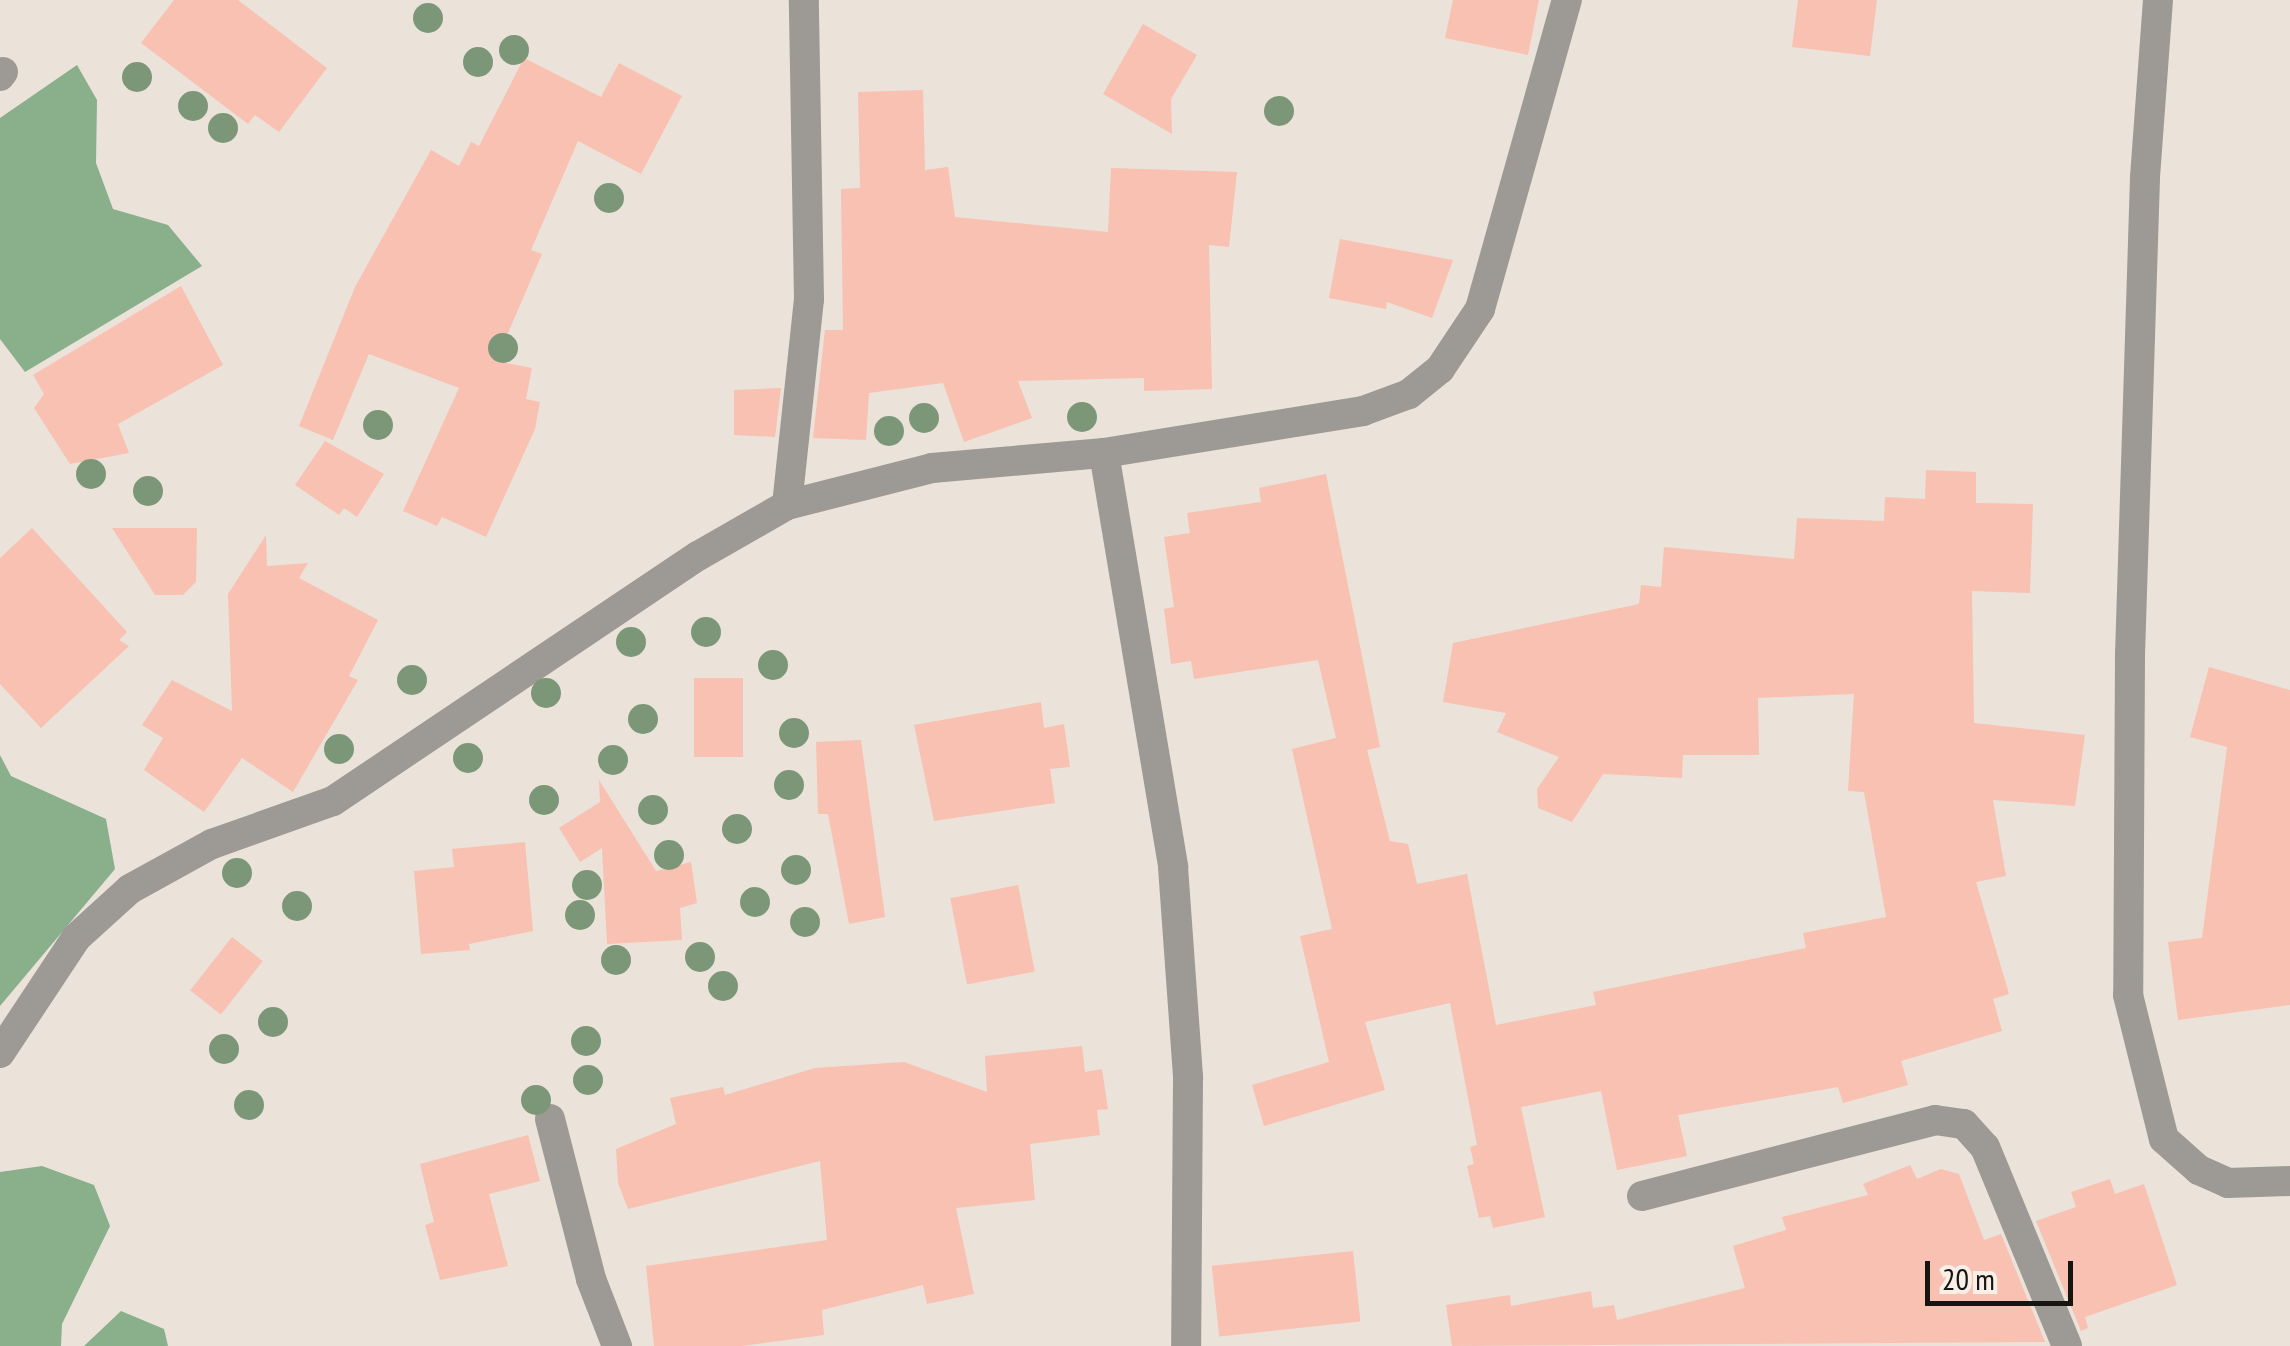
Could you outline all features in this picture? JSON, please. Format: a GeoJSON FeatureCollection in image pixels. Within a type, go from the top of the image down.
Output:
{"type":"FeatureCollection","features":[{"type":"Feature","properties":{"kind":"street"},"geometry":{"type":"LineString","coordinates":[[788,505],[809,299],[804,0]]}},
{"type":"Feature","properties":{"kind":"street"},"geometry":{"type":"LineString","coordinates":[[0,1053],[76,938],[130,889],[212,844],[333,800],[698,556],[788,505],[932,468],[1104,453],[1362,411],[1409,394],[1440,369],[1480,309],[1566,0]]}},
{"type":"Feature","properties":{"kind":"street"},"geometry":{"type":"LineString","coordinates":[[2158,0],[2145,178],[2130,655],[2128,995],[2164,1139],[2199,1170],[2228,1183],[2290,1181]]}},
{"type":"Feature","properties":{"kind":"street"},"geometry":{"type":"LineString","coordinates":[[1104,453],[1173,867],[1188,1078],[1186,1346]]}},
{"type":"Feature","properties":{"kind":"street"},"geometry":{"type":"LineString","coordinates":[[550,1119],[590,1279],[617,1346]]}},
{"type":"Feature","properties":{"kind":"street"},"geometry":{"type":"LineString","coordinates":[[1642,1196],[1935,1120],[1964,1124],[1985,1146],[2068,1346]]}},
{"type":"Feature","properties":{"kind":"green space"},"geometry":{"type":"Polygon","coordinates":[[[77,65],[97,100],[96,163],[113,209],[168,225],[202,266],[25,372],[0,339],[0,118],[77,65]]]}},
{"type":"Feature","properties":{"kind":"green space"},"geometry":{"type":"Polygon","coordinates":[[[0,755],[11,776],[106,819],[115,869],[0,1006],[0,755]]]}},
{"type":"Feature","properties":{"kind":"green space"},"geometry":{"type":"Polygon","coordinates":[[[42,1166],[94,1185],[110,1226],[62,1324],[61,1346],[0,1346],[0,1172],[42,1166]]]}},
{"type":"Feature","properties":{"kind":"green space"},"geometry":{"type":"Polygon","coordinates":[[[121,1311],[164,1329],[168,1346],[84,1346],[121,1311]]]}},
{"type":"Feature","properties":{"kind":"building"},"geometry":{"type":"Polygon","coordinates":[[[174,0],[238,0],[327,68],[279,132],[255,115],[248,124],[141,43],[174,0]]]}},
{"type":"Feature","properties":{"kind":"building"},"geometry":{"type":"Polygon","coordinates":[[[1453,0],[1539,0],[1528,55],[1445,38],[1453,0]]]}},
{"type":"Feature","properties":{"kind":"building"},"geometry":{"type":"Polygon","coordinates":[[[1798,0],[1877,0],[1870,56],[1792,47],[1798,0]]]}},
{"type":"Feature","properties":{"kind":"building"},"geometry":{"type":"Polygon","coordinates":[[[1143,24],[1197,55],[1171,99],[1172,134],[1103,94],[1143,24]]]}},
{"type":"Feature","properties":{"kind":"building"},"geometry":{"type":"Polygon","coordinates":[[[524,58],[601,97],[619,63],[682,96],[641,174],[578,141],[531,250],[542,254],[496,361],[532,368],[526,399],[540,402],[535,429],[486,537],[442,517],[437,526],[403,511],[459,388],[369,354],[333,440],[299,426],[355,287],[431,150],[459,166],[471,142],[479,146],[524,58]]]}},
{"type":"Feature","properties":{"kind":"building"},"geometry":{"type":"Polygon","coordinates":[[[923,90],[925,170],[948,167],[955,217],[1108,232],[1111,168],[1237,172],[1229,247],[1209,245],[1212,389],[1144,391],[1144,378],[1018,381],[1032,418],[964,442],[943,383],[869,393],[866,440],[813,438],[825,330],[843,330],[841,189],[860,188],[858,92],[923,90]]]}},
{"type":"Feature","properties":{"kind":"building"},"geometry":{"type":"Polygon","coordinates":[[[1340,239],[1453,260],[1432,318],[1387,302],[1386,309],[1329,298],[1340,239]]]}},
{"type":"Feature","properties":{"kind":"building"},"geometry":{"type":"Polygon","coordinates":[[[181,286],[223,365],[118,424],[129,453],[70,464],[34,408],[44,394],[33,375],[181,286]]]}},
{"type":"Feature","properties":{"kind":"building"},"geometry":{"type":"Polygon","coordinates":[[[781,388],[775,437],[734,435],[734,390],[781,388]]]}},
{"type":"Feature","properties":{"kind":"building"},"geometry":{"type":"Polygon","coordinates":[[[325,441],[384,474],[357,517],[344,508],[339,515],[295,485],[325,441]]]}},
{"type":"Feature","properties":{"kind":"building"},"geometry":{"type":"Polygon","coordinates":[[[1926,470],[1976,472],[1976,503],[2033,504],[2030,593],[1972,591],[1974,723],[2085,735],[2075,806],[1993,800],[2006,876],[1976,882],[2009,994],[1993,999],[2002,1031],[1901,1061],[1908,1085],[1843,1103],[1838,1087],[1678,1115],[1687,1156],[1617,1170],[1601,1091],[1521,1107],[1545,1217],[1493,1228],[1490,1216],[1479,1218],[1467,1166],[1474,1164],[1470,1147],[1477,1145],[1450,1003],[1365,1022],[1385,1090],[1264,1126],[1252,1085],[1329,1062],[1300,936],[1332,929],[1292,749],[1336,738],[1318,660],[1194,679],[1191,661],[1171,664],[1164,609],[1174,607],[1164,537],[1190,533],[1187,513],[1261,502],[1259,488],[1326,474],[1380,747],[1367,750],[1390,841],[1408,844],[1417,884],[1467,874],[1496,1025],[1596,1005],[1593,992],[1806,948],[1803,933],[1886,917],[1864,792],[1848,791],[1854,694],[1758,698],[1759,755],[1683,755],[1682,778],[1603,774],[1572,822],[1538,808],[1537,789],[1559,757],[1497,732],[1506,713],[1443,702],[1453,643],[1639,604],[1641,585],[1661,587],[1664,547],[1794,559],[1797,518],[1884,521],[1885,497],[1925,499],[1926,470]]]}},
{"type":"Feature","properties":{"kind":"building"},"geometry":{"type":"Polygon","coordinates":[[[32,528],[127,632],[119,640],[129,646],[41,728],[0,684],[0,558],[32,528]]]}},
{"type":"Feature","properties":{"kind":"building"},"geometry":{"type":"Polygon","coordinates":[[[112,528],[197,528],[196,582],[183,595],[155,595],[112,528]]]}},
{"type":"Feature","properties":{"kind":"building"},"geometry":{"type":"Polygon","coordinates":[[[266,535],[267,566],[308,563],[299,578],[378,620],[349,676],[358,680],[293,792],[242,758],[204,812],[144,770],[163,738],[142,725],[172,680],[232,711],[228,594],[266,535]]]}},
{"type":"Feature","properties":{"kind":"building"},"geometry":{"type":"Polygon","coordinates":[[[2209,667],[2290,690],[2290,1005],[2178,1020],[2168,942],[2202,938],[2227,747],[2190,737],[2209,667]]]}},
{"type":"Feature","properties":{"kind":"building"},"geometry":{"type":"Polygon","coordinates":[[[694,678],[743,678],[743,757],[694,757],[694,678]]]}},
{"type":"Feature","properties":{"kind":"building"},"geometry":{"type":"Polygon","coordinates":[[[1041,702],[1044,728],[1064,724],[1070,767],[1050,769],[1055,803],[934,821],[914,725],[1041,702]]]}},
{"type":"Feature","properties":{"kind":"building"},"geometry":{"type":"Polygon","coordinates":[[[861,740],[885,917],[849,924],[828,814],[818,814],[816,742],[861,740]]]}},
{"type":"Feature","properties":{"kind":"building"},"geometry":{"type":"Polygon","coordinates":[[[599,780],[656,871],[691,862],[697,903],[680,908],[682,940],[607,944],[602,848],[580,862],[559,828],[600,802],[599,780]]]}},
{"type":"Feature","properties":{"kind":"building"},"geometry":{"type":"Polygon","coordinates":[[[525,842],[533,931],[469,944],[470,950],[421,954],[414,871],[454,867],[452,849],[525,842]]]}},
{"type":"Feature","properties":{"kind":"building"},"geometry":{"type":"Polygon","coordinates":[[[1018,885],[1035,971],[967,985],[950,898],[1018,885]]]}},
{"type":"Feature","properties":{"kind":"building"},"geometry":{"type":"Polygon","coordinates":[[[232,937],[263,961],[221,1015],[190,991],[232,937]]]}},
{"type":"Feature","properties":{"kind":"building"},"geometry":{"type":"Polygon","coordinates":[[[1082,1046],[1085,1072],[1102,1069],[1108,1109],[1097,1110],[1100,1135],[1030,1144],[1035,1200],[956,1208],[974,1294],[927,1304],[923,1285],[822,1310],[824,1335],[742,1346],[654,1346],[646,1266],[827,1240],[820,1161],[628,1209],[618,1183],[616,1149],[676,1124],[670,1098],[723,1087],[725,1095],[815,1068],[904,1062],[987,1092],[985,1056],[1082,1046]]]}},
{"type":"Feature","properties":{"kind":"building"},"geometry":{"type":"Polygon","coordinates":[[[528,1135],[540,1181],[489,1194],[508,1266],[440,1280],[425,1225],[434,1222],[420,1164],[528,1135]]]}},
{"type":"Feature","properties":{"kind":"building"},"geometry":{"type":"Polygon","coordinates":[[[1910,1165],[1917,1179],[1941,1169],[1959,1174],[1984,1240],[2001,1234],[2045,1342],[1452,1346],[1446,1305],[1510,1295],[1511,1306],[1591,1291],[1593,1308],[1614,1305],[1617,1320],[1745,1288],[1733,1246],[1786,1230],[1782,1217],[1868,1195],[1863,1184],[1910,1165]]]}},
{"type":"Feature","properties":{"kind":"building"},"geometry":{"type":"Polygon","coordinates":[[[2110,1179],[2115,1194],[2144,1184],[2177,1285],[2085,1317],[2088,1328],[2081,1331],[2036,1221],[2076,1207],[2071,1192],[2110,1179]]]}},
{"type":"Feature","properties":{"kind":"building"},"geometry":{"type":"Polygon","coordinates":[[[1353,1251],[1360,1322],[1219,1336],[1212,1266],[1353,1251]]]}}]}
